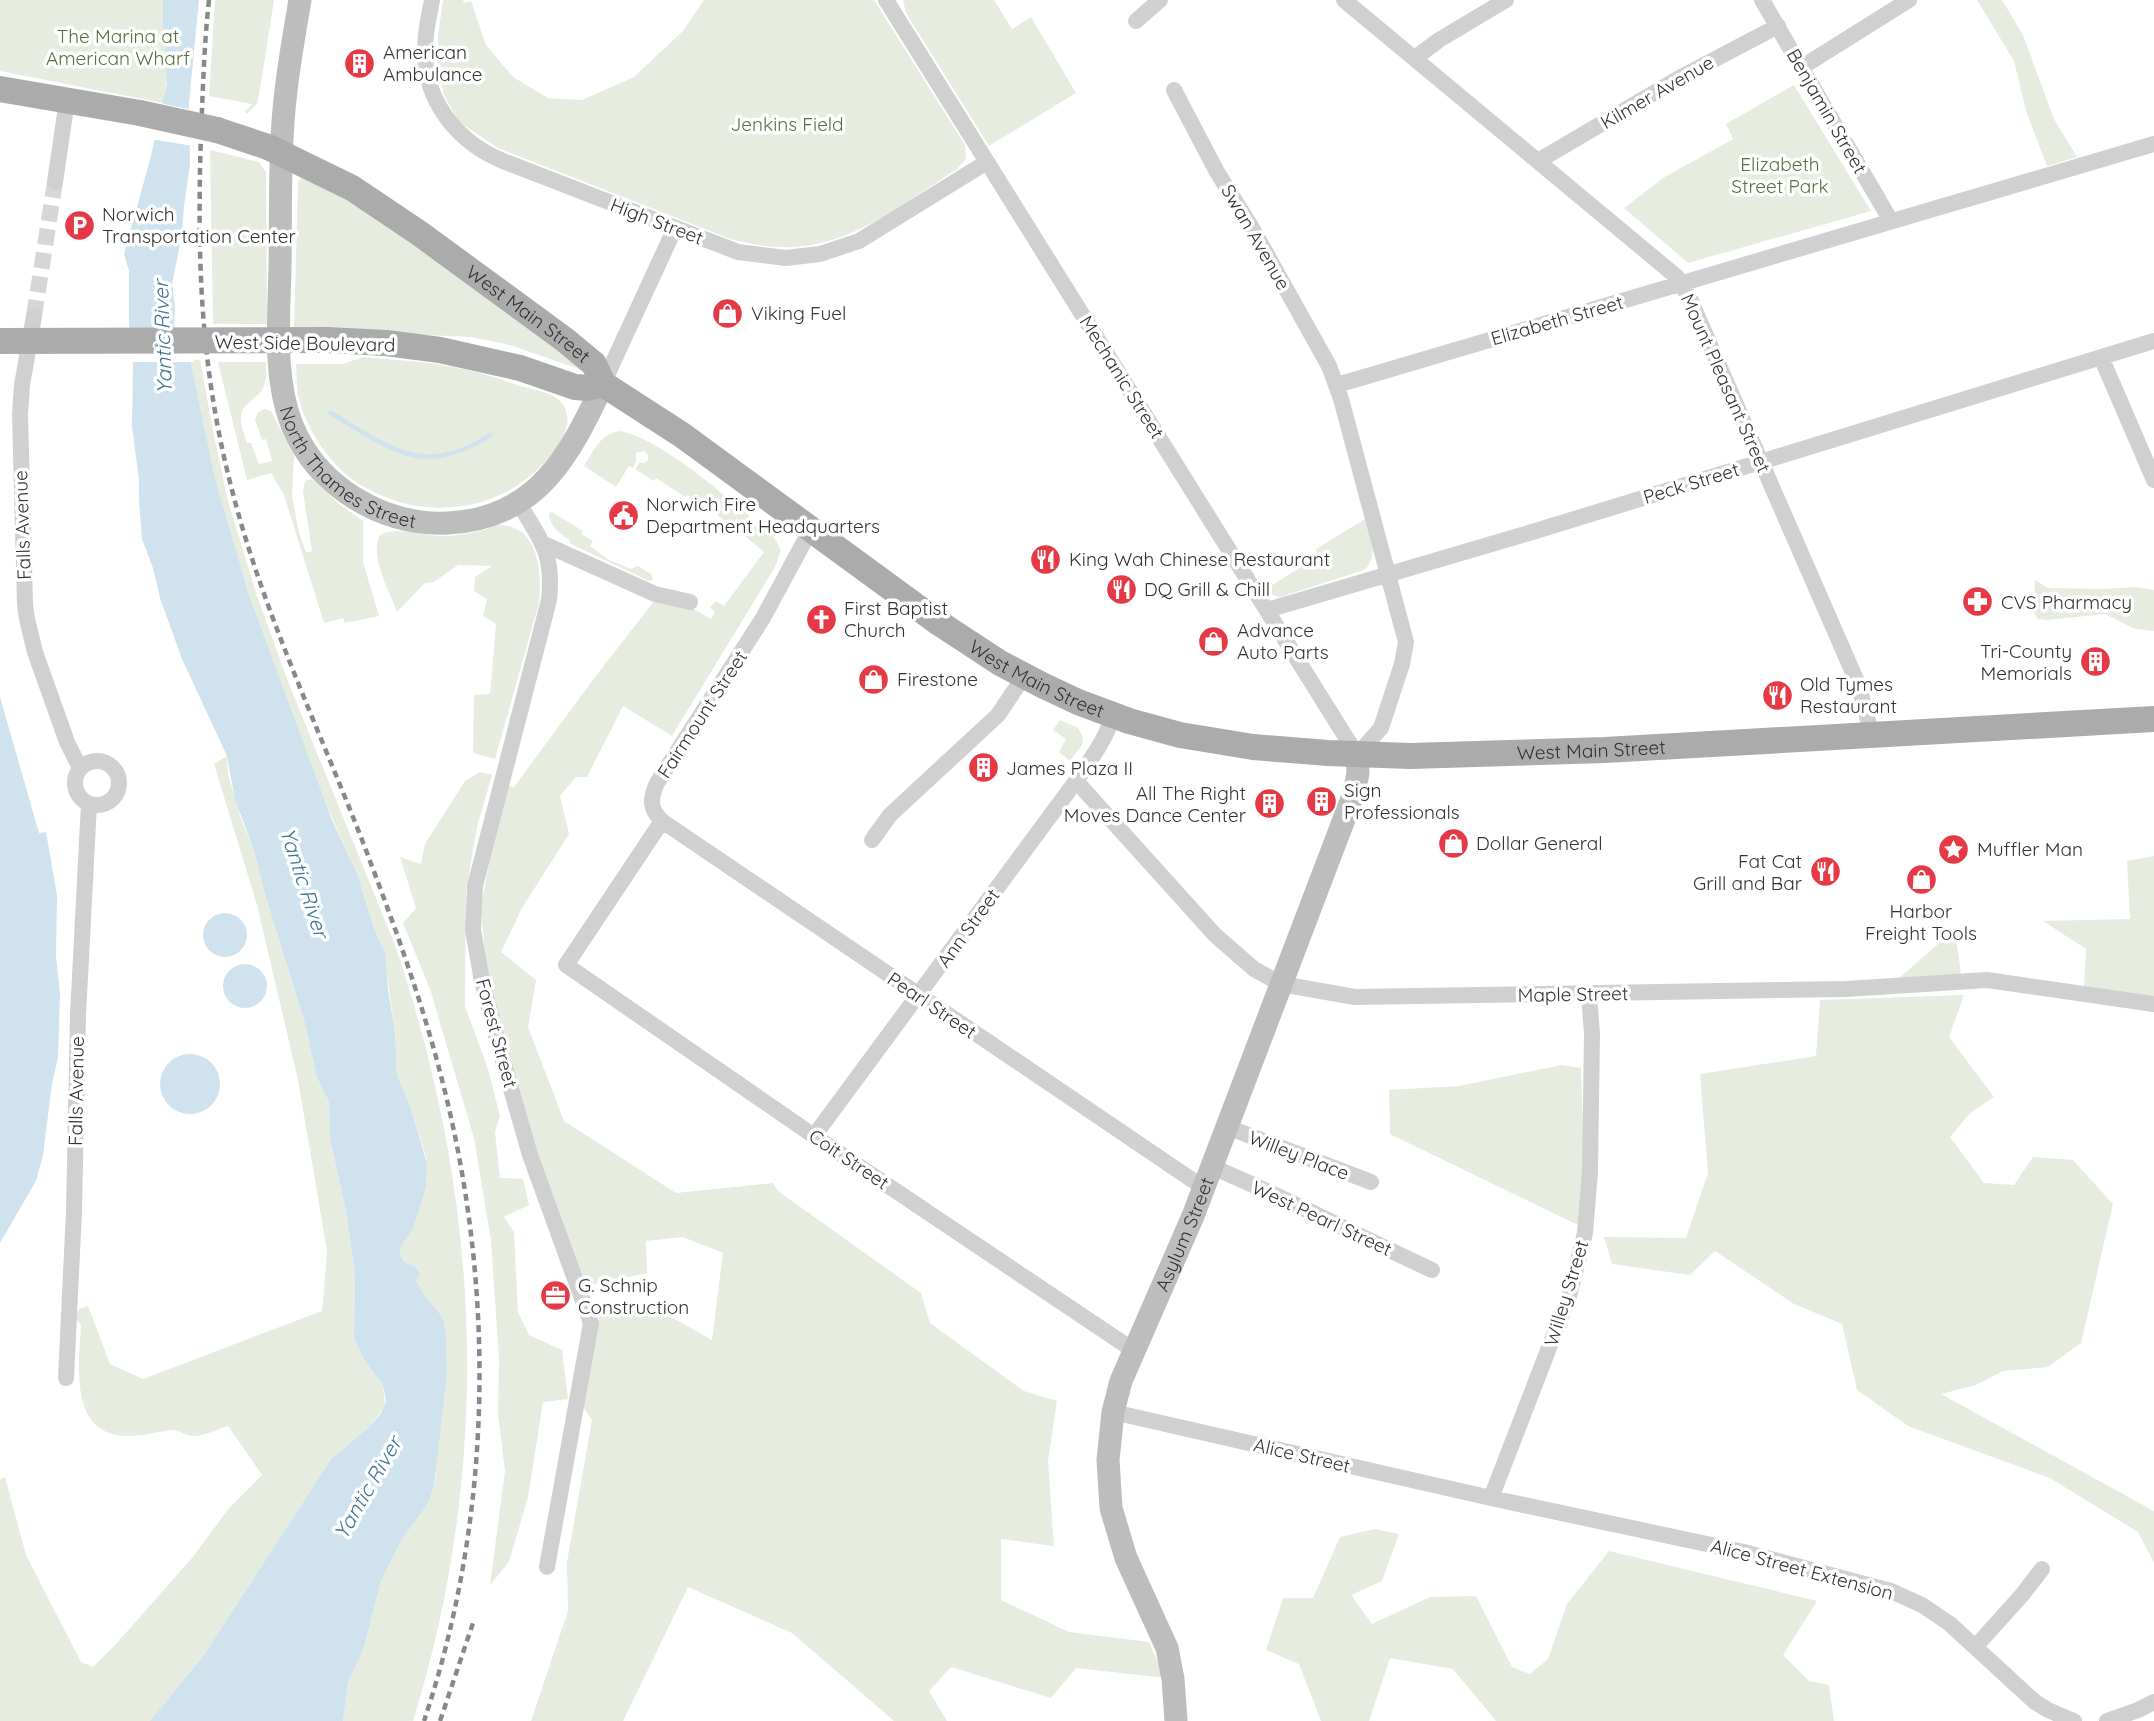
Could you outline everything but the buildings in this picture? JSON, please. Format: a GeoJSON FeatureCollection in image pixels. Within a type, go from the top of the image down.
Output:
{"type":"FeatureCollection","features":[{"type":"Feature","properties":{"kind":"main road","name":"West Main Street"},"geometry":{"type":"LineString","coordinates":[[0,89],[140,113],[217,130],[282,153],[344,183],[419,233],[589,359],[603,384],[682,435],[949,629],[1024,676],[1078,702],[1155,728],[1215,742],[1357,755],[1546,753],[2154,719]]}},
{"type":"Feature","properties":{"kind":"main road","name":"West Side Boulevard"},"geometry":{"type":"LineString","coordinates":[[0,341],[371,342],[440,350],[520,368],[578,387],[589,388],[603,384]]}},
{"type":"Feature","properties":{"kind":"street","name":"North Thames Street"},"geometry":{"type":"LineString","coordinates":[[300,0],[286,91],[279,286],[281,375],[289,417],[307,453],[322,471],[353,497],[381,512],[436,523],[464,521],[492,514],[518,502],[548,479],[562,462],[583,427],[603,384]]}},
{"type":"Feature","properties":{"kind":"street","name":"High Street"},"geometry":{"type":"LineString","coordinates":[[432,0],[425,41],[427,72],[438,106],[460,134],[493,157],[754,256],[786,258],[820,254],[847,246],[872,234],[987,162]]}},
{"type":"Feature","properties":{"kind":"street","name":"Mechanic Street"},"geometry":{"type":"LineString","coordinates":[[886,0],[1357,755]]}},
{"type":"Feature","properties":{"kind":"street"},"geometry":{"type":"LineString","coordinates":[[1136,21],[1160,0]]}},
{"type":"Feature","properties":{"kind":"street","name":"Mount Pleasant Street"},"geometry":{"type":"LineString","coordinates":[[1344,0],[1666,266],[1681,283],[1860,690],[1872,735]]}},
{"type":"Feature","properties":{"kind":"street"},"geometry":{"type":"LineString","coordinates":[[1415,58],[1439,40],[1506,0]]}},
{"type":"Feature","properties":{"kind":"street","name":"Benjamin Street"},"geometry":{"type":"LineString","coordinates":[[1762,0],[1891,221]]}},
{"type":"Feature","properties":{"kind":"street"},"geometry":{"type":"LineString","coordinates":[[1802,68],[1909,0]]}},
{"type":"Feature","properties":{"kind":"street","name":"Kilmer Avenue"},"geometry":{"type":"LineString","coordinates":[[1538,161],[1683,76],[1778,26]]}},
{"type":"Feature","properties":{"kind":"street","name":"Swan Avenue"},"geometry":{"type":"LineString","coordinates":[[1174,90],[1217,172],[1265,249],[1337,385]]}},
{"type":"Feature","properties":{"kind":"street"},"geometry":{"type":"LineString","coordinates":[[55,182],[67,100]]}},
{"type":"Feature","properties":{"kind":"street","name":"Elizabeth Street"},"geometry":{"type":"LineString","coordinates":[[1337,385],[2154,144]]}},
{"type":"Feature","properties":{"kind":"street"},"geometry":{"type":"LineString","coordinates":[[603,384],[675,228]]}},
{"type":"Feature","properties":{"kind":"street","name":"Falls Avenue"},"geometry":{"type":"LineString","coordinates":[[34,316],[20,406],[25,604],[39,664],[67,743],[80,768],[75,779],[76,791],[89,804],[78,1015],[74,1211],[66,1378]]}},
{"type":"Feature","properties":{"kind":"street","name":"Peck Street"},"geometry":{"type":"LineString","coordinates":[[1267,610],[2154,341]]}},
{"type":"Feature","properties":{"kind":"street"},"geometry":{"type":"LineString","coordinates":[[2101,357],[2154,480]]}},
{"type":"Feature","properties":{"kind":"street"},"geometry":{"type":"LineString","coordinates":[[1337,385],[1405,637],[1405,651],[1381,728],[1357,755]]}},
{"type":"Feature","properties":{"kind":"street","name":"Forest Street"},"geometry":{"type":"LineString","coordinates":[[518,502],[544,544],[552,574],[549,600],[475,886],[473,930],[485,993],[530,1155],[592,1323],[547,1567]]}},
{"type":"Feature","properties":{"kind":"street","name":"Fairmount Street"},"geometry":{"type":"LineString","coordinates":[[662,821],[654,813],[651,804],[657,783],[763,618],[811,529]]}},
{"type":"Feature","properties":{"kind":"street"},"geometry":{"type":"LineString","coordinates":[[544,544],[654,594],[690,601]]}},
{"type":"Feature","properties":{"kind":"street"},"geometry":{"type":"LineString","coordinates":[[872,840],[890,815],[998,715],[1024,676]]}},
{"type":"Feature","properties":{"kind":"street","name":"Ann Street"},"geometry":{"type":"LineString","coordinates":[[814,1136],[1076,781],[1101,745],[1113,715]]}},
{"type":"Feature","properties":{"kind":"street","name":"Asylum Street"},"geometry":{"type":"LineString","coordinates":[[1176,1721],[1173,1679],[1167,1648],[1126,1558],[1111,1508],[1108,1460],[1113,1412],[1133,1350],[1185,1236],[1354,793],[1358,773],[1357,755]]}},
{"type":"Feature","properties":{"kind":"street"},"geometry":{"type":"LineString","coordinates":[[80,768],[86,763],[100,761],[112,767],[119,780],[117,793],[108,802],[89,804]]}},
{"type":"Feature","properties":{"kind":"street","name":"Maple Street"},"geometry":{"type":"LineString","coordinates":[[1076,781],[1215,935],[1254,970],[1281,984],[1354,998],[1846,989],[1987,979],[2154,1004]]}},
{"type":"Feature","properties":{"kind":"street","name":"Coit Street"},"geometry":{"type":"LineString","coordinates":[[662,821],[566,965],[814,1136],[1133,1350]]}},
{"type":"Feature","properties":{"kind":"street","name":"Pearl Street"},"geometry":{"type":"LineString","coordinates":[[662,821],[918,996],[1208,1177]]}},
{"type":"Feature","properties":{"kind":"street","name":"Willey Street"},"geometry":{"type":"LineString","coordinates":[[1491,1498],[1569,1296],[1585,1233],[1591,1130],[1592,1034],[1589,993]]}},
{"type":"Feature","properties":{"kind":"street","name":"Willey Place"},"geometry":{"type":"LineString","coordinates":[[1227,1127],[1371,1182]]}},
{"type":"Feature","properties":{"kind":"street","name":"West Pearl Street"},"geometry":{"type":"LineString","coordinates":[[1208,1177],[1279,1195],[1432,1270]]}},
{"type":"Feature","properties":{"kind":"street","name":"Alice Street"},"geometry":{"type":"LineString","coordinates":[[1113,1412],[1491,1498]]}},
{"type":"Feature","properties":{"kind":"street","name":"Alice Street Extension"},"geometry":{"type":"LineString","coordinates":[[1491,1498],[1744,1552],[1891,1591],[1950,1624],[2035,1702],[2074,1721]]}},
{"type":"Feature","properties":{"kind":"street"},"geometry":{"type":"LineString","coordinates":[[1976,1646],[2042,1569]]}},
{"type":"Feature","properties":{"kind":"street"},"geometry":{"type":"LineString","coordinates":[[2107,1721],[2154,1702]]}},
{"type":"Feature","properties":{"kind":"green space","name":"The Marina at American Wharf"},"geometry":{"type":"Polygon","coordinates":[[[0,0],[163,0],[167,80],[163,103],[0,71],[0,0]]]}},
{"type":"Feature","properties":{"kind":"green space"},"geometry":{"type":"Polygon","coordinates":[[[215,0],[274,0],[257,104],[247,114],[245,112],[252,104],[209,96],[215,0]]]}},
{"type":"Feature","properties":{"kind":"green space","name":"Jenkins Field"},"geometry":{"type":"Polygon","coordinates":[[[443,0],[463,0],[464,3],[471,1],[486,45],[513,77],[548,98],[582,100],[634,77],[683,31],[704,0],[874,0],[965,145],[966,159],[957,169],[876,221],[823,243],[794,247],[763,246],[728,238],[498,148],[459,122],[444,95],[438,70],[438,36],[443,0]]]}},
{"type":"Feature","properties":{"kind":"green space"},"geometry":{"type":"Polygon","coordinates":[[[903,0],[994,0],[1012,29],[1031,17],[1076,93],[989,146],[906,13],[903,0]]]}},
{"type":"Feature","properties":{"kind":"green space"},"geometry":{"type":"Polygon","coordinates":[[[1977,0],[2002,0],[2023,35],[2054,119],[2077,157],[2047,166],[2026,111],[2014,61],[1977,0]]]}},
{"type":"Feature","properties":{"kind":"green space","name":"Elizabeth Street Park"},"geometry":{"type":"Polygon","coordinates":[[[1794,85],[1871,211],[1688,263],[1624,208],[1663,178],[1733,139],[1726,124],[1794,85]]]}},
{"type":"Feature","properties":{"kind":"green space"},"geometry":{"type":"Polygon","coordinates":[[[210,150],[259,162],[266,172],[267,324],[213,324],[210,150]]]}},
{"type":"Feature","properties":{"kind":"green space"},"geometry":{"type":"Polygon","coordinates":[[[302,177],[356,201],[585,371],[510,345],[471,337],[294,329],[298,182],[302,177]]]}},
{"type":"Feature","properties":{"kind":"green space"},"geometry":{"type":"Polygon","coordinates":[[[363,357],[442,365],[547,393],[565,407],[565,432],[549,458],[538,469],[511,489],[487,500],[441,508],[387,498],[344,473],[326,453],[311,430],[298,396],[296,364],[343,364],[363,357]]]}},
{"type":"Feature","properties":{"kind":"green space"},"geometry":{"type":"Polygon","coordinates":[[[190,359],[200,360],[228,501],[256,593],[289,684],[395,945],[424,1041],[446,1138],[460,1235],[467,1332],[465,1429],[456,1527],[439,1624],[413,1721],[343,1721],[348,1682],[364,1648],[381,1581],[402,1539],[428,1504],[435,1483],[440,1413],[447,1372],[444,1321],[418,1287],[414,1266],[404,1262],[400,1255],[401,1246],[414,1224],[426,1188],[427,1160],[397,1075],[395,1032],[383,948],[357,873],[323,798],[249,595],[215,478],[190,359]]]}},
{"type":"Feature","properties":{"kind":"green space"},"geometry":{"type":"Polygon","coordinates":[[[218,362],[266,362],[262,390],[244,407],[241,415],[247,443],[251,443],[259,464],[272,461],[266,439],[262,440],[255,420],[258,412],[265,409],[271,411],[294,456],[292,496],[299,533],[306,552],[312,550],[303,492],[305,481],[312,479],[339,504],[363,521],[363,562],[379,616],[345,623],[343,618],[324,623],[284,495],[271,473],[247,480],[218,362]]]}},
{"type":"Feature","properties":{"kind":"green space"},"geometry":{"type":"Polygon","coordinates":[[[619,431],[637,436],[656,446],[700,475],[774,537],[781,550],[775,567],[672,736],[623,706],[587,777],[576,777],[560,796],[569,834],[522,908],[501,952],[536,980],[528,1027],[564,1121],[676,1193],[773,1183],[778,1191],[921,1293],[930,1323],[1024,1391],[1057,1401],[1048,1461],[1054,1546],[1001,1539],[1001,1600],[1069,1632],[1149,1642],[1165,1678],[1076,1668],[1051,1698],[951,1667],[929,1691],[947,1721],[894,1721],[792,1633],[688,1587],[623,1721],[531,1721],[568,1611],[567,1562],[592,1420],[582,1406],[600,1313],[668,1315],[712,1340],[723,1253],[683,1237],[646,1241],[647,1273],[586,1286],[550,1197],[524,1122],[486,967],[481,908],[491,852],[509,786],[514,787],[655,600],[694,609],[711,619],[715,612],[710,607],[716,601],[724,606],[764,552],[740,532],[745,526],[737,519],[731,526],[704,504],[687,495],[685,497],[656,478],[654,481],[635,469],[639,463],[648,460],[644,451],[636,453],[633,468],[629,466],[616,487],[584,466],[602,440],[619,431]]]}},
{"type":"Feature","properties":{"kind":"green space"},"geometry":{"type":"Polygon","coordinates":[[[552,512],[583,531],[581,534],[593,541],[590,546],[609,560],[631,569],[638,566],[651,574],[653,579],[649,581],[569,543],[570,540],[553,526],[549,513],[552,512]]]}},
{"type":"Feature","properties":{"kind":"green space"},"geometry":{"type":"Polygon","coordinates":[[[1365,519],[1373,552],[1369,565],[1364,570],[1280,597],[1269,594],[1266,589],[1318,556],[1316,549],[1365,519]]]}},
{"type":"Feature","properties":{"kind":"green space"},"geometry":{"type":"Polygon","coordinates":[[[498,525],[512,527],[530,542],[538,565],[540,591],[539,603],[495,759],[473,753],[474,695],[490,694],[496,624],[483,616],[487,599],[474,591],[475,577],[492,566],[458,565],[434,582],[425,583],[397,612],[378,563],[377,543],[380,535],[386,532],[448,536],[498,525]]]}},
{"type":"Feature","properties":{"kind":"green space"},"geometry":{"type":"Polygon","coordinates":[[[2035,580],[2048,588],[2136,587],[2154,590],[2154,631],[2135,629],[2105,614],[2038,619],[2034,612],[2035,580]]]}},
{"type":"Feature","properties":{"kind":"green space"},"geometry":{"type":"Polygon","coordinates":[[[1060,720],[1078,728],[1083,737],[1082,745],[1070,761],[1059,752],[1066,739],[1053,730],[1060,720]]]}},
{"type":"Feature","properties":{"kind":"green space"},"geometry":{"type":"Polygon","coordinates":[[[227,756],[228,774],[241,819],[254,850],[304,1020],[317,1078],[329,1102],[330,1139],[346,1211],[355,1274],[354,1338],[364,1360],[383,1385],[385,1406],[369,1427],[331,1459],[204,1655],[150,1721],[0,1721],[0,1480],[5,1477],[26,1555],[81,1662],[93,1667],[192,1558],[229,1508],[262,1475],[228,1426],[196,1436],[174,1430],[129,1436],[109,1433],[95,1425],[86,1412],[81,1396],[81,1325],[75,1318],[79,1309],[88,1306],[110,1364],[143,1379],[322,1311],[327,1251],[298,1080],[257,905],[214,764],[227,756]]]}},
{"type":"Feature","properties":{"kind":"green space"},"geometry":{"type":"Polygon","coordinates":[[[480,772],[492,775],[477,827],[466,891],[465,1006],[488,1069],[500,1116],[495,1132],[500,1178],[523,1179],[529,1205],[504,1217],[514,1232],[518,1312],[529,1335],[562,1350],[568,1399],[543,1402],[528,1497],[509,1562],[490,1585],[505,1471],[498,1415],[499,1359],[491,1241],[474,1138],[430,989],[403,923],[416,908],[400,857],[421,864],[425,844],[465,781],[480,772]]]}},
{"type":"Feature","properties":{"kind":"green space"},"geometry":{"type":"Polygon","coordinates":[[[2154,856],[2154,997],[2084,986],[2086,949],[2043,921],[2130,919],[2127,861],[2154,856]]]}},
{"type":"Feature","properties":{"kind":"green space"},"geometry":{"type":"Polygon","coordinates":[[[1955,929],[1961,975],[1898,979],[1955,929]]]}},
{"type":"Feature","properties":{"kind":"green space"},"geometry":{"type":"Polygon","coordinates":[[[1964,995],[1949,1037],[1994,1097],[1970,1113],[1950,1137],[1984,1183],[2014,1185],[2033,1157],[2073,1160],[2113,1204],[2081,1343],[2048,1367],[2003,1371],[1976,1385],[1941,1394],[2154,1511],[2154,1563],[2138,1532],[2050,1478],[1908,1426],[1857,1390],[1842,1324],[1794,1304],[1715,1251],[1690,1275],[1612,1264],[1604,1237],[1686,1238],[1708,1173],[1700,1074],[1816,1056],[1820,1000],[1964,995]]]}},
{"type":"Feature","properties":{"kind":"green space"},"geometry":{"type":"Polygon","coordinates":[[[1562,1065],[1581,1068],[1584,1157],[1582,1227],[1390,1134],[1389,1090],[1459,1086],[1562,1065]]]}},
{"type":"Feature","properties":{"kind":"green space"},"geometry":{"type":"Polygon","coordinates":[[[1375,1529],[1399,1534],[1382,1581],[1351,1595],[1372,1624],[1430,1597],[1476,1596],[1512,1667],[1530,1674],[1548,1659],[1567,1604],[1609,1551],[1817,1601],[1783,1655],[1809,1681],[1829,1685],[1834,1721],[1496,1721],[1453,1669],[1390,1658],[1369,1721],[1321,1721],[1299,1664],[1266,1650],[1283,1598],[1313,1598],[1340,1537],[1375,1529]]]}},
{"type":"Feature","properties":{"kind":"water","name":"Yantic River"},"geometry":{"type":"Polygon","coordinates":[[[163,0],[199,0],[189,103],[190,164],[182,234],[172,284],[174,325],[190,359],[215,478],[249,595],[331,818],[357,873],[374,928],[385,953],[395,1032],[397,1075],[411,1109],[427,1163],[426,1188],[413,1228],[401,1246],[400,1255],[404,1262],[414,1266],[420,1273],[416,1280],[444,1321],[446,1336],[447,1372],[434,1486],[428,1504],[402,1539],[381,1581],[364,1648],[348,1682],[343,1721],[150,1721],[204,1655],[331,1459],[369,1427],[386,1402],[383,1385],[364,1360],[354,1338],[355,1274],[346,1211],[330,1139],[329,1102],[317,1078],[304,1020],[254,850],[235,800],[227,756],[182,659],[142,539],[139,480],[132,426],[133,366],[129,325],[129,271],[124,254],[151,156],[167,83],[163,0]]]}},
{"type":"Feature","properties":{"kind":"water"},"geometry":{"type":"Polygon","coordinates":[[[0,697],[39,833],[46,832],[57,895],[56,957],[60,993],[58,1057],[43,1155],[36,1181],[0,1243],[0,697]]]}},
{"type":"Feature","properties":{"kind":"water"},"geometry":{"type":"Polygon","coordinates":[[[225,913],[240,920],[247,935],[240,950],[225,957],[210,950],[203,935],[210,920],[225,913]]]}},
{"type":"Feature","properties":{"kind":"water"},"geometry":{"type":"Polygon","coordinates":[[[245,964],[260,971],[267,986],[260,1001],[245,1008],[230,1001],[223,986],[230,971],[245,964]]]}},
{"type":"Feature","properties":{"kind":"water"},"geometry":{"type":"Polygon","coordinates":[[[184,1054],[196,1054],[215,1067],[220,1084],[218,1096],[207,1109],[196,1114],[184,1114],[165,1101],[160,1090],[160,1078],[173,1059],[184,1054]]]}},
{"type":"Feature","properties":{"kind":"pier"},"geometry":{"type":"Polygon","coordinates":[[[159,103],[193,110],[193,146],[150,139],[159,103]]]}},
{"type":"Feature","properties":{"kind":"pier"},"geometry":{"type":"Polygon","coordinates":[[[180,329],[194,362],[129,362],[126,330],[180,329]]]}},
{"type":"Feature","properties":{"kind":"waterway"},"geometry":{"type":"LineString","coordinates":[[331,413],[389,447],[426,457],[445,455],[467,448],[490,435]]}},
{"type":"Feature","properties":{"kind":"tunnel"},"geometry":{"type":"LineString","coordinates":[[34,316],[55,182]]}},
{"type":"Feature","properties":{"kind":"railway"},"geometry":{"type":"LineString","coordinates":[[209,0],[201,133],[201,268],[207,354],[221,441],[258,578],[364,845],[424,1014],[458,1152],[471,1234],[478,1316],[479,1398],[475,1480],[464,1561],[447,1642],[424,1721]]}},
{"type":"Feature","properties":{"kind":"railway"},"geometry":{"type":"LineString","coordinates":[[440,1721],[474,1620]]}},
{"type":"Feature","properties":{"kind":"place","name":"American Ambulance"},"geometry":{"type":"Point","coordinates":[360,63]}},
{"type":"Feature","properties":{"kind":"place","name":"Norwich Transportation Center"},"geometry":{"type":"Point","coordinates":[79,225]}},
{"type":"Feature","properties":{"kind":"place","name":"Viking Fuel"},"geometry":{"type":"Point","coordinates":[728,313]}},
{"type":"Feature","properties":{"kind":"place","name":"Norwich Fire Department Headquarters"},"geometry":{"type":"Point","coordinates":[623,515]}},
{"type":"Feature","properties":{"kind":"place","name":"King Wah Chinese Restaurant"},"geometry":{"type":"Point","coordinates":[1046,559]}},
{"type":"Feature","properties":{"kind":"place","name":"DQ Grill & Chill"},"geometry":{"type":"Point","coordinates":[1121,589]}},
{"type":"Feature","properties":{"kind":"place","name":"CVS Pharmacy"},"geometry":{"type":"Point","coordinates":[1978,602]}},
{"type":"Feature","properties":{"kind":"place","name":"First Baptist Church"},"geometry":{"type":"Point","coordinates":[821,619]}},
{"type":"Feature","properties":{"kind":"place","name":"Advance Auto Parts"},"geometry":{"type":"Point","coordinates":[1214,641]}},
{"type":"Feature","properties":{"kind":"place","name":"Tri-County Memorials"},"geometry":{"type":"Point","coordinates":[2095,662]}},
{"type":"Feature","properties":{"kind":"place","name":"Firestone"},"geometry":{"type":"Point","coordinates":[874,679]}},
{"type":"Feature","properties":{"kind":"place","name":"Old Tymes Restaurant"},"geometry":{"type":"Point","coordinates":[1777,695]}},
{"type":"Feature","properties":{"kind":"place","name":"James Plaza II"},"geometry":{"type":"Point","coordinates":[983,768]}},
{"type":"Feature","properties":{"kind":"place","name":"Sign Professionals"},"geometry":{"type":"Point","coordinates":[1321,801]}},
{"type":"Feature","properties":{"kind":"place","name":"All The Right Moves Dance Center"},"geometry":{"type":"Point","coordinates":[1269,804]}},
{"type":"Feature","properties":{"kind":"place","name":"Dollar General"},"geometry":{"type":"Point","coordinates":[1453,843]}},
{"type":"Feature","properties":{"kind":"place","name":"Muffler Man"},"geometry":{"type":"Point","coordinates":[1954,849]}},
{"type":"Feature","properties":{"kind":"place","name":"Fat Cat Grill and Bar"},"geometry":{"type":"Point","coordinates":[1825,872]}},
{"type":"Feature","properties":{"kind":"place","name":"Harbor Freight Tools"},"geometry":{"type":"Point","coordinates":[1921,880]}},
{"type":"Feature","properties":{"kind":"place","name":"G. Schnip Construction"},"geometry":{"type":"Point","coordinates":[555,1296]}}]}
